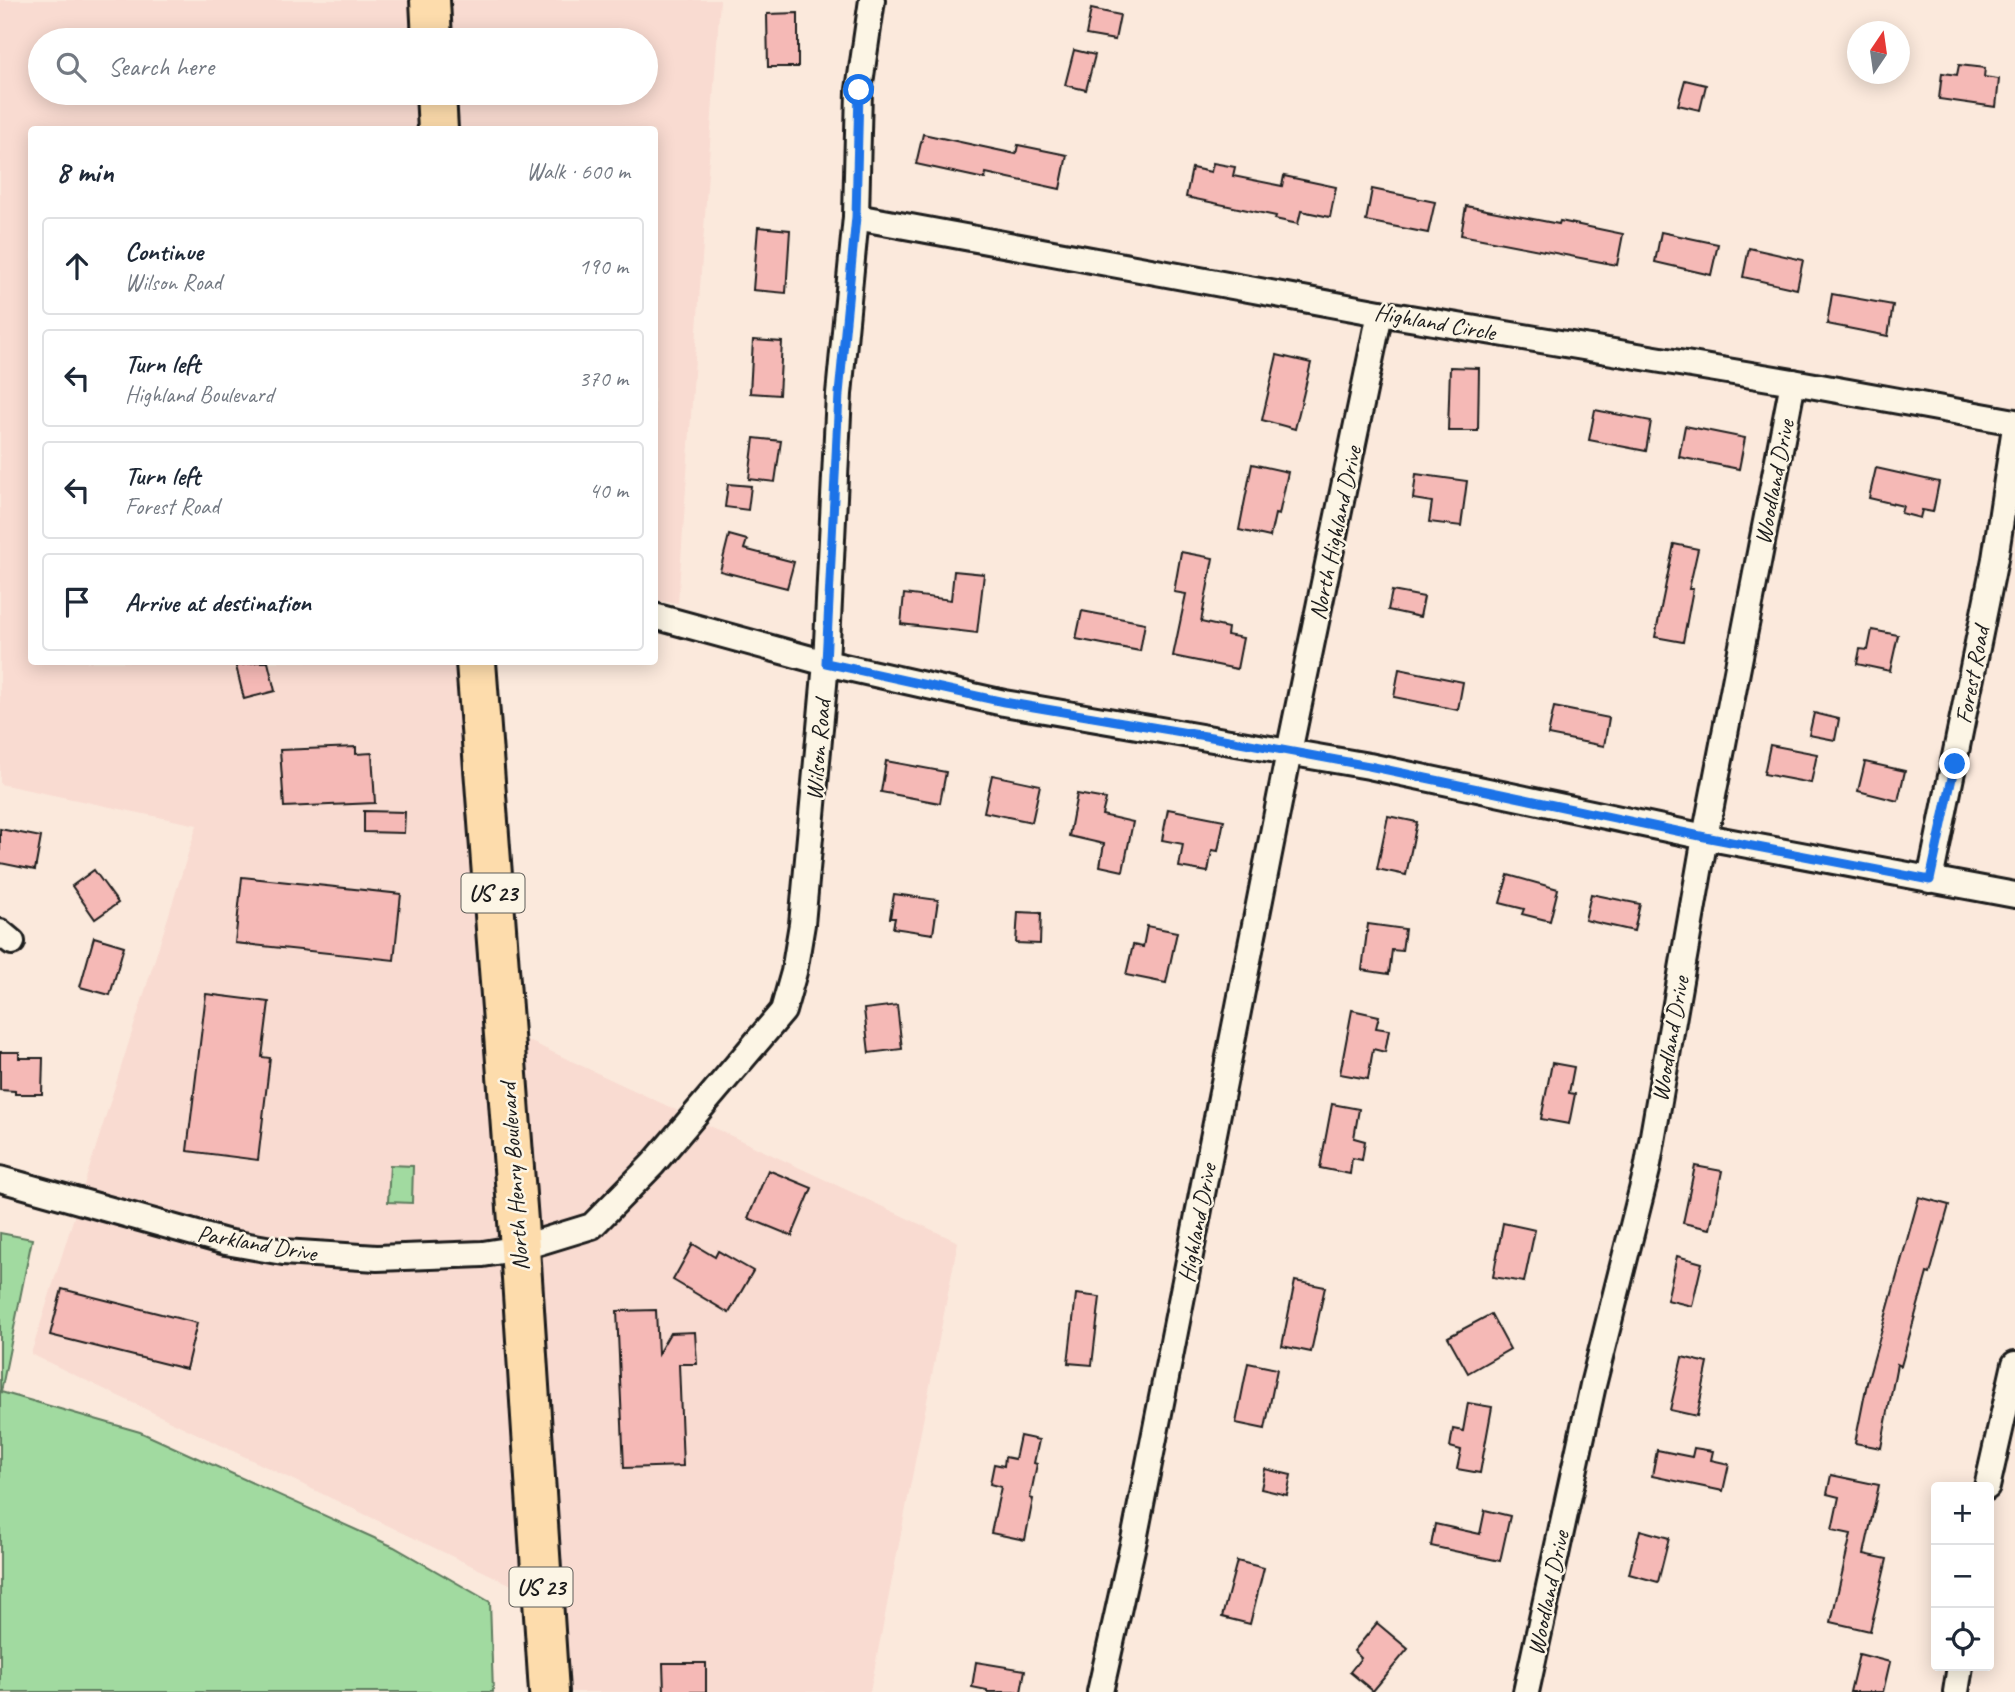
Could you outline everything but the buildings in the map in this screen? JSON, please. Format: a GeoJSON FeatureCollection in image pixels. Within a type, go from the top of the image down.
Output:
{"type":"FeatureCollection","features":[{"type":"Feature","properties":{"kind":"main road"},"geometry":{"type":"LineString","coordinates":[[429,0],[431,28]]}},
{"type":"Feature","properties":{"kind":"main road"},"geometry":{"type":"LineString","coordinates":[[437,105],[438,126]]}},
{"type":"Feature","properties":{"kind":"main road","name":"North Henry Boulevard"},"geometry":{"type":"LineString","coordinates":[[476,665],[520,1248],[549,1692]]}},
{"type":"Feature","properties":{"kind":"street","name":"Wilson Road"},"geometry":{"type":"LineString","coordinates":[[520,1248],[592,1226],[653,1164],[783,1011],[794,972],[802,924],[826,663],[839,394],[856,217],[859,90],[872,0]]}},
{"type":"Feature","properties":{"kind":"street","name":"Highland Circle"},"geometry":{"type":"LineString","coordinates":[[856,217],[1380,313],[2015,422]]}},
{"type":"Feature","properties":{"kind":"street","name":"North Highland Drive"},"geometry":{"type":"LineString","coordinates":[[1289,752],[1380,313]]}},
{"type":"Feature","properties":{"kind":"street","name":"Woodland Drive"},"geometry":{"type":"LineString","coordinates":[[1526,1692],[1593,1384],[1647,1170],[1705,837],[1793,382]]}},
{"type":"Feature","properties":{"kind":"street","name":"Forest Road"},"geometry":{"type":"LineString","coordinates":[[1930,880],[1995,559],[2015,427]]}},
{"type":"Feature","properties":{"kind":"street"},"geometry":{"type":"LineString","coordinates":[[658,617],[826,663],[1004,702],[1369,766],[1705,837],[2015,895]]}},
{"type":"Feature","properties":{"kind":"street","name":"Highland Drive"},"geometry":{"type":"LineString","coordinates":[[1100,1692],[1135,1540],[1289,752]]}},
{"type":"Feature","properties":{"kind":"street","name":"Parkland Drive"},"geometry":{"type":"LineString","coordinates":[[0,1180],[226,1242],[283,1252],[377,1258],[483,1254],[520,1248]]}},
{"type":"Feature","properties":{"kind":"street"},"geometry":{"type":"LineString","coordinates":[[1988,1482],[2015,1364]]}},
{"type":"Feature","properties":{"kind":"street"},"geometry":{"type":"LineString","coordinates":[[1956,1692],[1959,1671]]}},
{"type":"Feature","properties":{"kind":"shaded area"},"geometry":{"type":"Polygon","coordinates":[[[0,0],[720,0],[678,603],[658,601],[658,126],[28,126],[28,665],[472,665],[499,1027],[958,1242],[870,1692],[544,1692],[545,1601],[31,1354],[197,825],[0,784],[0,0]]]}},
{"type":"Feature","properties":{"kind":"green space"},"geometry":{"type":"Polygon","coordinates":[[[390,1165],[413,1166],[412,1203],[388,1202],[390,1165]]]}},
{"type":"Feature","properties":{"kind":"green space"},"geometry":{"type":"Polygon","coordinates":[[[0,1233],[32,1239],[1,1392],[140,1432],[394,1547],[490,1602],[493,1692],[0,1692],[0,1233]]]}},
{"type":"Feature","properties":{"kind":"route"},"geometry":{"type":"LineString","coordinates":[[859,90],[856,217],[839,394],[826,663],[1004,702],[1369,766],[1705,837],[1930,880],[1955,764]]}}]}
